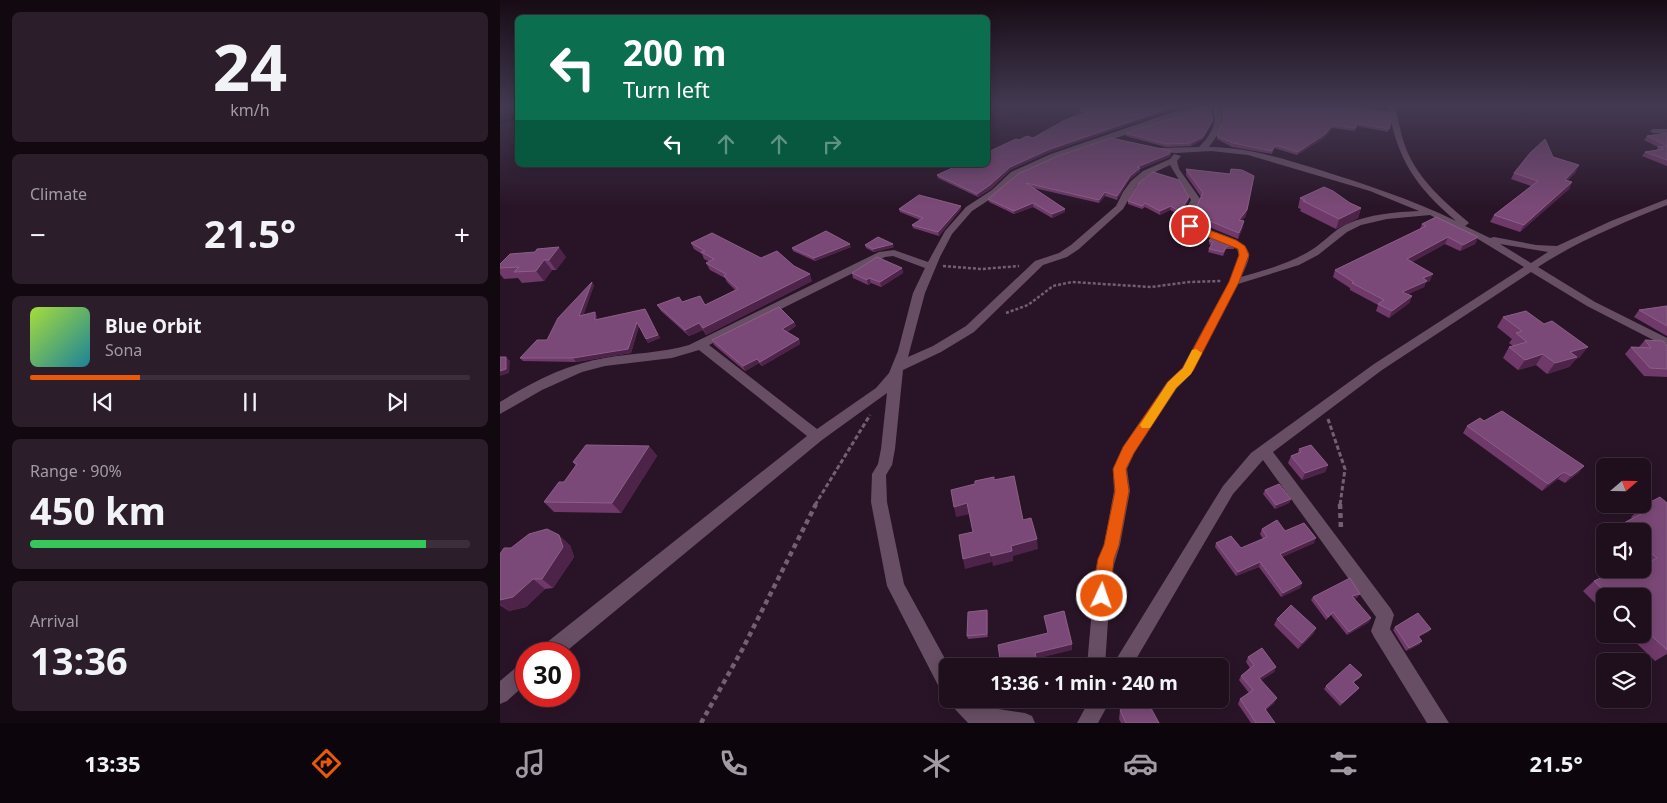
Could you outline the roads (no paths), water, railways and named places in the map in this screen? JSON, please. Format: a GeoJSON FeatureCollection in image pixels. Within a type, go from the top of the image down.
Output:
{"type":"FeatureCollection","features":[{"type":"Feature","properties":{"kind":"street"},"geometry":{"type":"LineString","coordinates":[[939,667],[896,586],[879,502],[879,474],[885,464],[888,449],[897,371],[919,293],[935,266],[942,243],[969,209],[995,192],[1012,175],[1054,156],[1104,140]]}},
{"type":"Feature","properties":{"kind":"street"},"geometry":{"type":"LineString","coordinates":[[1122,140],[1129,142]]}},
{"type":"Feature","properties":{"kind":"street"},"geometry":{"type":"LineString","coordinates":[[1202,149],[1211,140]]}},
{"type":"Feature","properties":{"kind":"street"},"geometry":{"type":"LineString","coordinates":[[1400,140],[1404,155],[1433,196],[1481,237],[1536,248],[1559,249]]}},
{"type":"Feature","properties":{"kind":"street"},"geometry":{"type":"LineString","coordinates":[[1146,147],[1175,156]]}},
{"type":"Feature","properties":{"kind":"street"},"geometry":{"type":"LineString","coordinates":[[563,642],[816,436],[881,392],[897,371],[970,329],[1039,264],[1063,255],[1075,246],[1120,207],[1134,182],[1175,156],[1202,149],[1248,153],[1278,160],[1373,189],[1430,212],[1481,237],[1591,304],[1667,344]]}},
{"type":"Feature","properties":{"kind":"street"},"geometry":{"type":"LineString","coordinates":[[1097,658],[1103,575],[1106,559],[1112,545],[1122,491],[1120,469],[1128,451],[1172,385],[1187,371],[1234,282],[1244,255],[1242,248],[1232,242],[1190,226],[1185,222],[1185,218],[1196,200],[1175,169],[1175,156]]}},
{"type":"Feature","properties":{"kind":"street"},"geometry":{"type":"LineString","coordinates":[[1126,658],[1228,490],[1251,462],[1264,451],[1378,367],[1559,249],[1614,223],[1667,202]]}},
{"type":"Feature","properties":{"kind":"street"},"geometry":{"type":"LineString","coordinates":[[1234,282],[1268,273],[1298,262],[1315,252],[1348,227],[1364,221],[1430,212]]}},
{"type":"Feature","properties":{"kind":"street"},"geometry":{"type":"LineString","coordinates":[[500,409],[532,390],[581,368],[631,358],[670,355],[693,348],[883,254],[894,253],[935,266]]}},
{"type":"Feature","properties":{"kind":"street"},"geometry":{"type":"LineString","coordinates":[[700,344],[816,436]]}},
{"type":"Feature","properties":{"kind":"street"},"geometry":{"type":"LineString","coordinates":[[1264,451],[1386,615],[1380,631],[1439,723]]}},
{"type":"Feature","properties":{"kind":"street"},"geometry":{"type":"LineString","coordinates":[[500,694],[515,681]]}},
{"type":"Feature","properties":{"kind":"street"},"geometry":{"type":"LineString","coordinates":[[967,708],[973,714],[1026,723]]}},
{"type":"Feature","properties":{"kind":"street"},"geometry":{"type":"LineString","coordinates":[[1087,723],[1096,708]]}}]}
